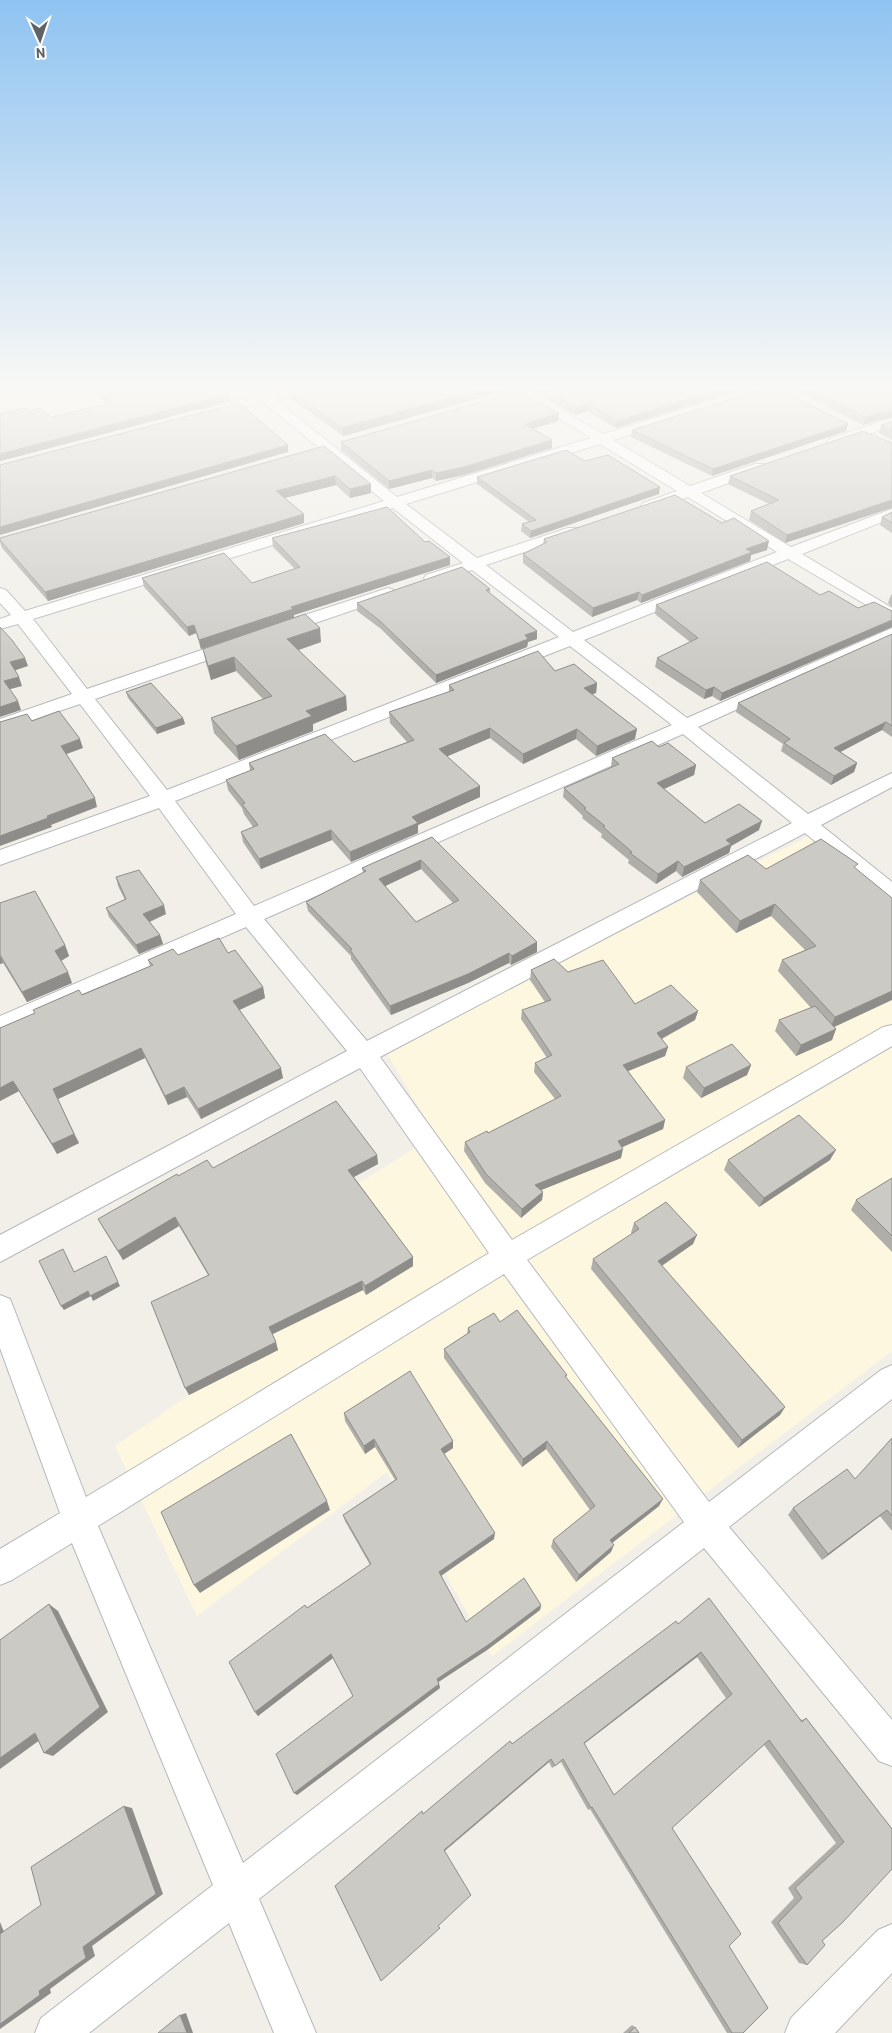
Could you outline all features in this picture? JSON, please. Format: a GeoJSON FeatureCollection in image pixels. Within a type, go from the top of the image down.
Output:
{"type":"FeatureCollection","features":[{"type":"Feature","properties":{"kind":"street"},"geometry":{"type":"LineString","coordinates":[[369,481],[685,726],[892,893]]}},
{"type":"Feature","properties":{"kind":"street"},"geometry":{"type":"LineString","coordinates":[[11,620],[462,481]]}},
{"type":"Feature","properties":{"kind":"street"},"geometry":{"type":"LineString","coordinates":[[674,481],[786,553],[892,615]]}},
{"type":"Feature","properties":{"kind":"street"},"geometry":{"type":"LineString","coordinates":[[634,510],[721,481]]}},
{"type":"Feature","properties":{"kind":"street"},"geometry":{"type":"LineString","coordinates":[[0,858],[163,798],[892,513]]}},
{"type":"Feature","properties":{"kind":"street"},"geometry":{"type":"LineString","coordinates":[[418,583],[587,526]]}},
{"type":"Feature","properties":{"kind":"street"},"geometry":{"type":"LineString","coordinates":[[269,633],[399,589]]}},
{"type":"Feature","properties":{"kind":"street"},"geometry":{"type":"LineString","coordinates":[[0,593],[11,620],[83,696],[163,798],[250,918],[364,1054],[508,1258],[707,1526],[892,1748]]}},
{"type":"Feature","properties":{"kind":"street"},"geometry":{"type":"LineString","coordinates":[[0,1026],[250,918],[892,633]]}},
{"type":"Feature","properties":{"kind":"street"},"geometry":{"type":"LineString","coordinates":[[0,725],[250,640]]}},
{"type":"Feature","properties":{"kind":"street"},"geometry":{"type":"LineString","coordinates":[[0,1249],[364,1054],[806,822],[892,779]]}},
{"type":"Feature","properties":{"kind":"street"},"geometry":{"type":"LineString","coordinates":[[0,1568],[508,1258],[892,1034]]}},
{"type":"Feature","properties":{"kind":"street"},"geometry":{"type":"LineString","coordinates":[[0,1309],[79,1520],[295,2033]]}},
{"type":"Feature","properties":{"kind":"street"},"geometry":{"type":"LineString","coordinates":[[56,2033],[236,1890],[707,1526],[892,1380]]}},
{"type":"Feature","properties":{"kind":"street"},"geometry":{"type":"LineString","coordinates":[[806,2033],[892,1944]]}},
{"type":"Feature","properties":{"kind":"shaded area"},"geometry":{"type":"Polygon","coordinates":[[[813,834],[892,896],[892,1351],[492,1656],[387,1472],[197,1616],[115,1446],[189,1395],[278,1350],[232,1261],[435,1136],[385,1050],[813,834]]]}},
{"type":"Feature","properties":{"kind":"building"},"geometry":{"type":"Polygon","coordinates":[[[0,481],[162,481],[0,527],[0,481]]]}},
{"type":"Feature","properties":{"kind":"building"},"geometry":{"type":"Polygon","coordinates":[[[201,481],[316,481],[276,491],[304,514],[45,592],[0,538],[201,481]]]}},
{"type":"Feature","properties":{"kind":"building"},"geometry":{"type":"Polygon","coordinates":[[[341,481],[367,481],[371,484],[350,489],[341,481]]]}},
{"type":"Feature","properties":{"kind":"building"},"geometry":{"type":"Polygon","coordinates":[[[482,481],[650,481],[660,487],[531,531],[522,524],[536,520],[482,481]]]}},
{"type":"Feature","properties":{"kind":"building"},"geometry":{"type":"Polygon","coordinates":[[[740,481],[892,481],[892,500],[787,535],[751,511],[779,500],[740,481]]]}},
{"type":"Feature","properties":{"kind":"building"},"geometry":{"type":"Polygon","coordinates":[[[675,495],[722,523],[734,518],[769,541],[746,549],[752,552],[642,595],[639,592],[593,608],[523,554],[547,542],[544,539],[675,495]]]}},
{"type":"Feature","properties":{"kind":"building"},"geometry":{"type":"Polygon","coordinates":[[[387,507],[425,542],[429,541],[450,557],[291,607],[293,609],[199,640],[194,625],[187,627],[142,578],[224,553],[252,583],[300,567],[272,538],[387,507]]]}},
{"type":"Feature","properties":{"kind":"building"},"geometry":{"type":"Polygon","coordinates":[[[892,512],[892,523],[882,517],[892,512]]]}},
{"type":"Feature","properties":{"kind":"building"},"geometry":{"type":"Polygon","coordinates":[[[767,562],[820,595],[829,591],[858,608],[874,602],[892,611],[892,620],[722,693],[714,687],[706,690],[657,658],[698,638],[656,605],[767,562]]]}},
{"type":"Feature","properties":{"kind":"building"},"geometry":{"type":"Polygon","coordinates":[[[462,567],[490,589],[486,590],[537,631],[525,635],[528,639],[436,675],[380,621],[357,603],[462,567]]]}},
{"type":"Feature","properties":{"kind":"building"},"geometry":{"type":"Polygon","coordinates":[[[305,614],[320,628],[287,639],[346,696],[306,711],[312,716],[236,746],[211,718],[272,696],[234,657],[208,666],[203,649],[305,614]]]}},
{"type":"Feature","properties":{"kind":"building"},"geometry":{"type":"Polygon","coordinates":[[[0,627],[25,658],[10,662],[19,677],[4,681],[18,701],[0,707],[0,627]]]}},
{"type":"Feature","properties":{"kind":"building"},"geometry":{"type":"Polygon","coordinates":[[[892,634],[892,726],[886,722],[834,748],[857,763],[834,776],[784,743],[790,739],[738,703],[892,634]]]}},
{"type":"Feature","properties":{"kind":"building"},"geometry":{"type":"Polygon","coordinates":[[[538,651],[555,671],[574,664],[597,683],[584,688],[637,729],[597,746],[577,729],[523,754],[490,728],[439,749],[480,786],[412,817],[418,823],[350,852],[331,830],[259,859],[241,832],[258,825],[242,804],[245,803],[226,780],[254,769],[249,763],[325,734],[354,762],[414,740],[389,712],[454,690],[449,685],[538,651]]]}},
{"type":"Feature","properties":{"kind":"building"},"geometry":{"type":"Polygon","coordinates":[[[151,683],[183,718],[156,728],[126,692],[151,683]]]}},
{"type":"Feature","properties":{"kind":"building"},"geometry":{"type":"Polygon","coordinates":[[[59,711],[80,739],[61,746],[95,798],[0,836],[0,722],[27,714],[32,721],[59,711]]]}},
{"type":"Feature","properties":{"kind":"building"},"geometry":{"type":"Polygon","coordinates":[[[652,741],[659,747],[668,743],[696,765],[657,783],[705,823],[739,804],[762,821],[726,840],[731,844],[684,867],[678,861],[658,874],[630,853],[632,852],[603,827],[605,826],[584,809],[586,808],[564,788],[619,764],[612,758],[652,741]]]}},
{"type":"Feature","properties":{"kind":"building"},"geometry":{"type":"Polygon","coordinates":[[[432,837],[537,942],[512,956],[509,953],[468,974],[390,1006],[350,950],[352,949],[306,902],[366,871],[362,868],[432,837]],[[421,860],[379,879],[416,922],[459,900],[421,860]]]}},
{"type":"Feature","properties":{"kind":"building"},"geometry":{"type":"Polygon","coordinates":[[[821,839],[858,864],[854,867],[892,898],[892,991],[835,1017],[782,960],[816,946],[775,904],[740,921],[700,880],[748,855],[766,869],[821,839]]]}},
{"type":"Feature","properties":{"kind":"building"},"geometry":{"type":"Polygon","coordinates":[[[139,870],[164,905],[143,914],[160,935],[136,945],[106,908],[126,899],[116,877],[139,870]]]}},
{"type":"Feature","properties":{"kind":"building"},"geometry":{"type":"Polygon","coordinates":[[[35,891],[65,945],[55,951],[68,972],[22,992],[0,955],[0,903],[35,891]]]}},
{"type":"Feature","properties":{"kind":"building"},"geometry":{"type":"Polygon","coordinates":[[[219,938],[228,953],[235,950],[263,987],[233,1001],[281,1068],[198,1109],[184,1087],[165,1096],[141,1048],[53,1089],[74,1134],[52,1144],[13,1081],[0,1088],[0,1028],[35,1013],[33,1010],[79,990],[82,995],[153,965],[148,960],[173,949],[178,955],[219,938]]]}},
{"type":"Feature","properties":{"kind":"building"},"geometry":{"type":"Polygon","coordinates":[[[554,959],[568,972],[603,960],[635,1004],[671,985],[698,1011],[657,1033],[668,1047],[623,1065],[665,1120],[618,1141],[623,1149],[535,1185],[543,1192],[522,1209],[486,1174],[465,1142],[487,1131],[488,1133],[561,1096],[535,1063],[552,1055],[522,1010],[551,1000],[531,970],[554,959]]]}},
{"type":"Feature","properties":{"kind":"building"},"geometry":{"type":"Polygon","coordinates":[[[815,1006],[836,1029],[801,1045],[779,1020],[815,1006]]]}},
{"type":"Feature","properties":{"kind":"building"},"geometry":{"type":"Polygon","coordinates":[[[732,1044],[751,1065],[704,1088],[686,1067],[732,1044]]]}},
{"type":"Feature","properties":{"kind":"building"},"geometry":{"type":"Polygon","coordinates":[[[336,1101],[377,1155],[348,1170],[413,1257],[365,1286],[362,1281],[269,1327],[276,1342],[185,1388],[151,1302],[209,1275],[175,1217],[118,1251],[98,1219],[177,1174],[178,1176],[207,1160],[213,1168],[336,1101]]]}},
{"type":"Feature","properties":{"kind":"building"},"geometry":{"type":"Polygon","coordinates":[[[799,1115],[836,1150],[764,1198],[728,1160],[799,1115]]]}},
{"type":"Feature","properties":{"kind":"building"},"geometry":{"type":"Polygon","coordinates":[[[892,1178],[892,1236],[856,1200],[892,1178]]]}},
{"type":"Feature","properties":{"kind":"building"},"geometry":{"type":"Polygon","coordinates":[[[666,1202],[697,1235],[658,1261],[785,1407],[742,1440],[593,1259],[639,1229],[634,1223],[666,1202]]]}},
{"type":"Feature","properties":{"kind":"building"},"geometry":{"type":"Polygon","coordinates":[[[63,1249],[74,1272],[106,1256],[118,1282],[90,1296],[88,1291],[61,1306],[39,1261],[63,1249]]]}},
{"type":"Feature","properties":{"kind":"building"},"geometry":{"type":"Polygon","coordinates":[[[517,1310],[567,1375],[565,1376],[663,1499],[610,1540],[614,1545],[579,1575],[553,1540],[595,1506],[547,1441],[523,1459],[444,1349],[470,1332],[468,1328],[494,1313],[500,1322],[517,1310]]]}},
{"type":"Feature","properties":{"kind":"building"},"geometry":{"type":"Polygon","coordinates":[[[410,1371],[453,1441],[441,1449],[495,1533],[439,1572],[466,1622],[524,1578],[541,1605],[488,1645],[437,1679],[439,1684],[294,1793],[276,1754],[353,1696],[331,1654],[255,1712],[229,1662],[305,1605],[307,1608],[371,1564],[343,1515],[397,1479],[374,1439],[364,1446],[344,1413],[410,1371]]]}},
{"type":"Feature","properties":{"kind":"building"},"geometry":{"type":"Polygon","coordinates":[[[291,1434],[327,1501],[194,1585],[161,1512],[291,1434]]]}},
{"type":"Feature","properties":{"kind":"building"},"geometry":{"type":"Polygon","coordinates":[[[892,1438],[892,1516],[887,1510],[828,1554],[793,1508],[847,1469],[855,1479],[892,1438]]]}},
{"type":"Feature","properties":{"kind":"building"},"geometry":{"type":"Polygon","coordinates":[[[709,1598],[802,1722],[806,1718],[892,1829],[892,1869],[843,1922],[822,1941],[825,1945],[807,1965],[778,1923],[802,1898],[795,1888],[844,1842],[769,1740],[672,1828],[741,1934],[729,1946],[768,2008],[743,2033],[732,2033],[591,1808],[563,1759],[555,1766],[551,1759],[444,1850],[471,1895],[438,1926],[440,1928],[381,1981],[335,1886],[422,1811],[423,1814],[510,1741],[512,1744],[676,1621],[678,1624],[709,1598]],[[701,1652],[584,1743],[614,1795],[732,1694],[701,1652]]]}},
{"type":"Feature","properties":{"kind":"building"},"geometry":{"type":"Polygon","coordinates":[[[49,1604],[100,1707],[44,1753],[35,1733],[0,1758],[0,1640],[49,1604]]]}},
{"type":"Feature","properties":{"kind":"building"},"geometry":{"type":"Polygon","coordinates":[[[124,1806],[156,1894],[83,1947],[86,1958],[39,1991],[40,1995],[0,2024],[0,1934],[41,1905],[31,1867],[124,1806]]]}},
{"type":"Feature","properties":{"kind":"building"},"geometry":{"type":"Polygon","coordinates":[[[180,2015],[187,2033],[158,2033],[180,2015]]]}},
{"type":"Feature","properties":{"kind":"building"},"geometry":{"type":"Polygon","coordinates":[[[635,2027],[639,2033],[629,2033],[635,2027]]]}}]}
